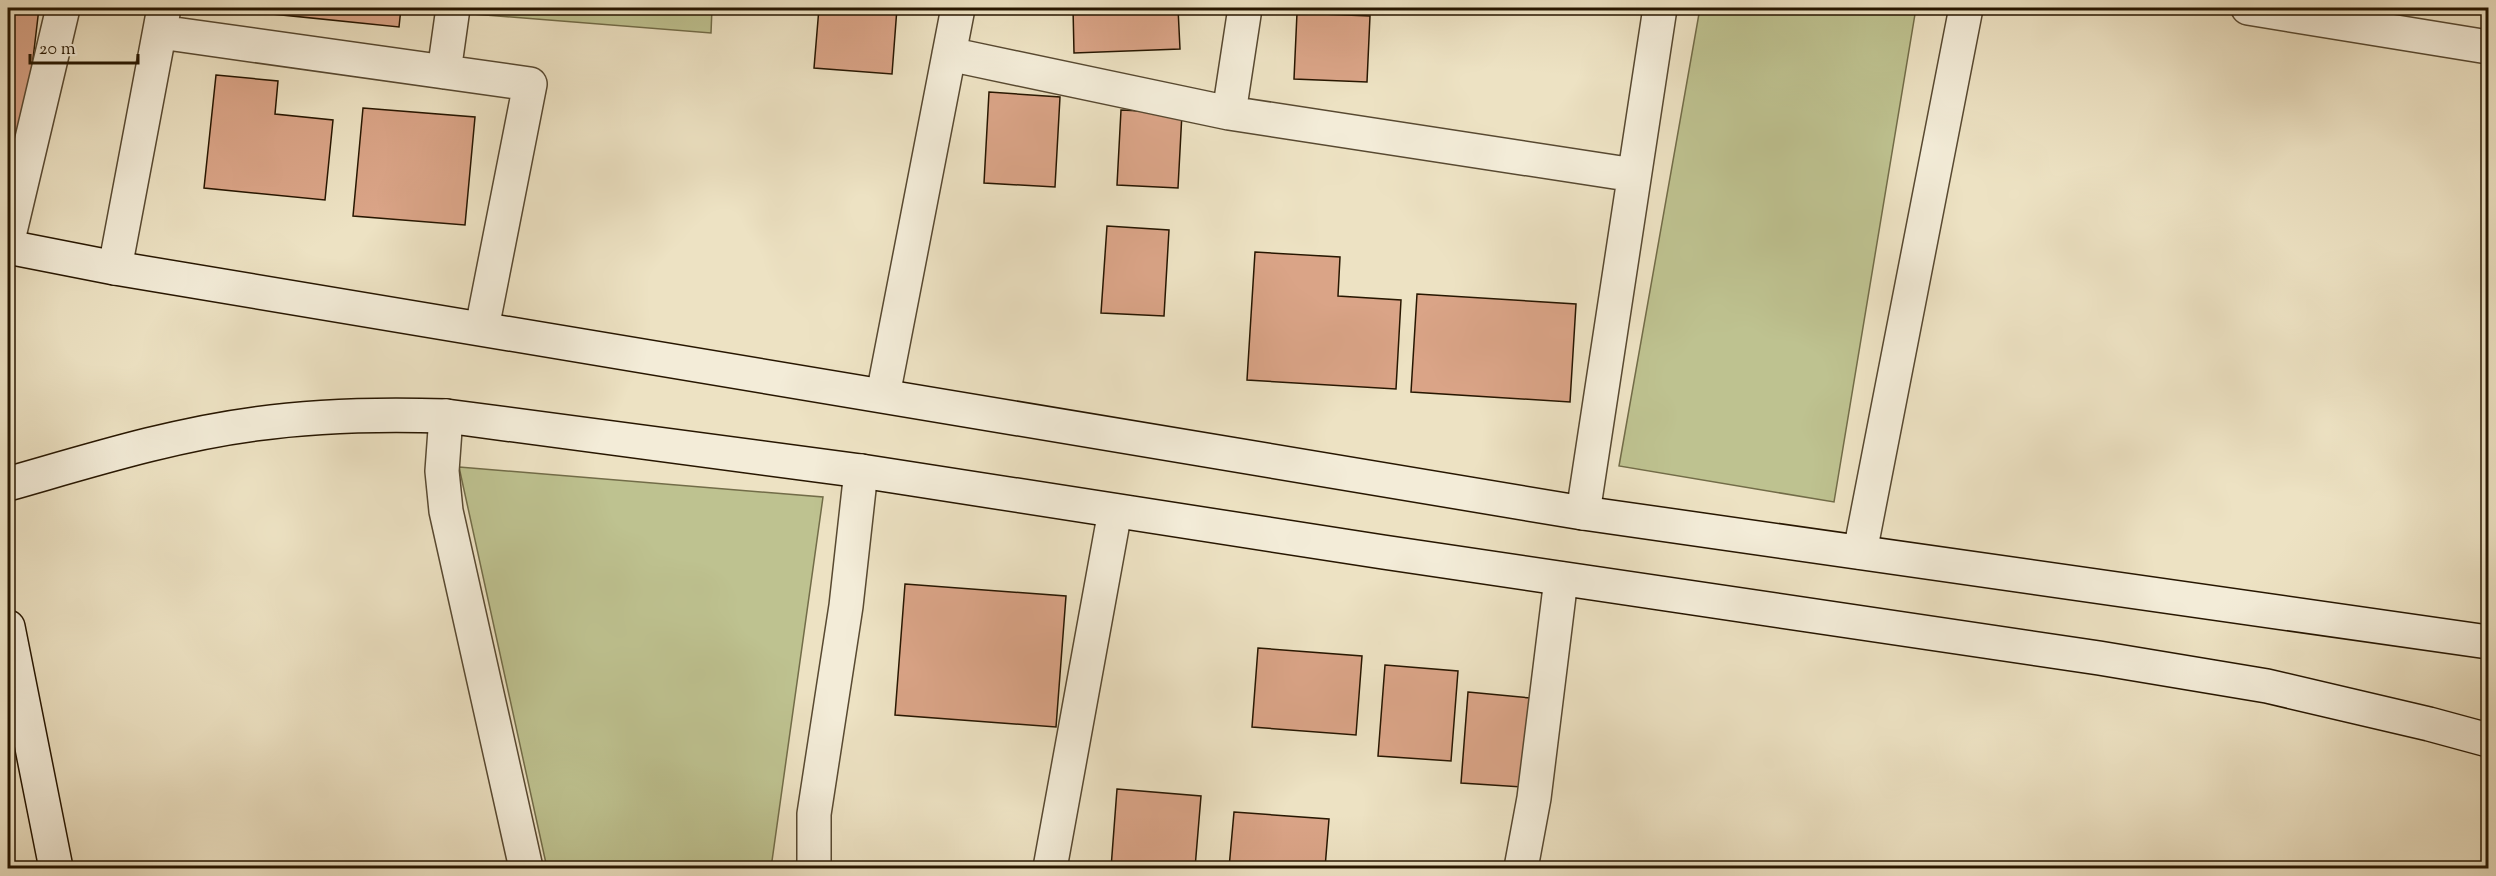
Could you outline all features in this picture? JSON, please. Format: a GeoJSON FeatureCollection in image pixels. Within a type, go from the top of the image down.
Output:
{"type":"FeatureCollection","features":[{"type":"Feature","properties":{"kind":"main road"},"geometry":{"type":"LineString","coordinates":[[8,240],[63,8]]}},
{"type":"Feature","properties":{"kind":"main road"},"geometry":{"type":"LineString","coordinates":[[444,72],[453,8]]}},
{"type":"Feature","properties":{"kind":"main road"},"geometry":{"type":"LineString","coordinates":[[883,395],[958,8]]}},
{"type":"Feature","properties":{"kind":"main road"},"geometry":{"type":"LineString","coordinates":[[1229,114],[1245,8]]}},
{"type":"Feature","properties":{"kind":"main road"},"geometry":{"type":"LineString","coordinates":[[1583,513],[1660,8]]}},
{"type":"Feature","properties":{"kind":"main road"},"geometry":{"type":"LineString","coordinates":[[1860,552],[1966,8]]}},
{"type":"Feature","properties":{"kind":"main road"},"geometry":{"type":"LineString","coordinates":[[2248,8],[2488,47]]}},
{"type":"Feature","properties":{"kind":"main road"},"geometry":{"type":"LineString","coordinates":[[115,268],[162,20],[444,72],[530,84],[482,328]]}},
{"type":"Feature","properties":{"kind":"main road"},"geometry":{"type":"LineString","coordinates":[[949,54],[1229,114],[1634,176]]}},
{"type":"Feature","properties":{"kind":"main road"},"geometry":{"type":"LineString","coordinates":[[8,246],[115,268],[1583,513],[2488,642]]}},
{"type":"Feature","properties":{"kind":"main road"},"geometry":{"type":"LineString","coordinates":[[446,416],[442,471],[446,510],[526,868]]}},
{"type":"Feature","properties":{"kind":"main road"},"geometry":{"type":"LineString","coordinates":[[8,484],[188,435],[254,424],[329,417],[446,416],[861,471],[1561,579],[2088,656],[2256,684],[2488,740]]}},
{"type":"Feature","properties":{"kind":"main road"},"geometry":{"type":"LineString","coordinates":[[814,868],[814,814],[846,606],[861,471]]}},
{"type":"Feature","properties":{"kind":"main road"},"geometry":{"type":"LineString","coordinates":[[1050,868],[1115,511]]}},
{"type":"Feature","properties":{"kind":"main road"},"geometry":{"type":"LineString","coordinates":[[1521,868],[1534,798],[1561,579]]}},
{"type":"Feature","properties":{"kind":"main road"},"geometry":{"type":"LineString","coordinates":[[8,627],[56,868]]}},
{"type":"Feature","properties":{"kind":"green space"},"geometry":{"type":"Polygon","coordinates":[[[472,8],[712,8],[711,33],[473,14],[472,8]]]}},
{"type":"Feature","properties":{"kind":"green space"},"geometry":{"type":"Polygon","coordinates":[[[1700,8],[1916,8],[1834,502],[1619,466],[1700,8]]]}},
{"type":"Feature","properties":{"kind":"green space"},"geometry":{"type":"Polygon","coordinates":[[[459,467],[823,497],[771,868],[547,868],[459,467]]]}},
{"type":"Feature","properties":{"kind":"building"},"geometry":{"type":"Polygon","coordinates":[[[8,8],[39,8],[24,135],[8,133],[8,8]]]}},
{"type":"Feature","properties":{"kind":"building"},"geometry":{"type":"Polygon","coordinates":[[[243,8],[401,8],[399,27],[243,11],[243,8]]]}},
{"type":"Feature","properties":{"kind":"building"},"geometry":{"type":"Polygon","coordinates":[[[819,8],[897,8],[892,74],[814,68],[819,8]]]}},
{"type":"Feature","properties":{"kind":"building"},"geometry":{"type":"Polygon","coordinates":[[[1073,8],[1178,8],[1180,49],[1074,53],[1073,8]]]}},
{"type":"Feature","properties":{"kind":"building"},"geometry":{"type":"Polygon","coordinates":[[[1297,13],[1370,16],[1367,82],[1294,79],[1297,13]]]}},
{"type":"Feature","properties":{"kind":"building"},"geometry":{"type":"Polygon","coordinates":[[[216,75],[278,81],[275,114],[333,120],[325,200],[204,188],[216,75]]]}},
{"type":"Feature","properties":{"kind":"building"},"geometry":{"type":"Polygon","coordinates":[[[989,92],[1060,97],[1055,187],[984,183],[989,92]]]}},
{"type":"Feature","properties":{"kind":"building"},"geometry":{"type":"Polygon","coordinates":[[[363,108],[475,117],[465,225],[353,216],[363,108]]]}},
{"type":"Feature","properties":{"kind":"building"},"geometry":{"type":"Polygon","coordinates":[[[1121,110],[1182,113],[1178,188],[1117,185],[1121,110]]]}},
{"type":"Feature","properties":{"kind":"building"},"geometry":{"type":"Polygon","coordinates":[[[1107,226],[1169,230],[1164,316],[1101,313],[1107,226]]]}},
{"type":"Feature","properties":{"kind":"building"},"geometry":{"type":"Polygon","coordinates":[[[1255,252],[1340,257],[1338,296],[1401,300],[1396,389],[1247,380],[1255,252]]]}},
{"type":"Feature","properties":{"kind":"building"},"geometry":{"type":"Polygon","coordinates":[[[1417,294],[1576,304],[1570,402],[1411,392],[1417,294]]]}},
{"type":"Feature","properties":{"kind":"building"},"geometry":{"type":"Polygon","coordinates":[[[905,584],[1066,596],[1056,727],[895,715],[905,584]]]}},
{"type":"Feature","properties":{"kind":"building"},"geometry":{"type":"Polygon","coordinates":[[[1258,648],[1362,656],[1356,735],[1252,727],[1258,648]]]}},
{"type":"Feature","properties":{"kind":"building"},"geometry":{"type":"Polygon","coordinates":[[[1385,665],[1458,671],[1451,761],[1378,756],[1385,665]]]}},
{"type":"Feature","properties":{"kind":"building"},"geometry":{"type":"Polygon","coordinates":[[[1468,692],[1530,698],[1522,787],[1461,783],[1468,692]]]}},
{"type":"Feature","properties":{"kind":"building"},"geometry":{"type":"Polygon","coordinates":[[[1117,789],[1201,796],[1195,868],[1111,868],[1117,789]]]}},
{"type":"Feature","properties":{"kind":"building"},"geometry":{"type":"Polygon","coordinates":[[[1234,812],[1329,819],[1325,868],[1229,868],[1234,812]]]}}]}
